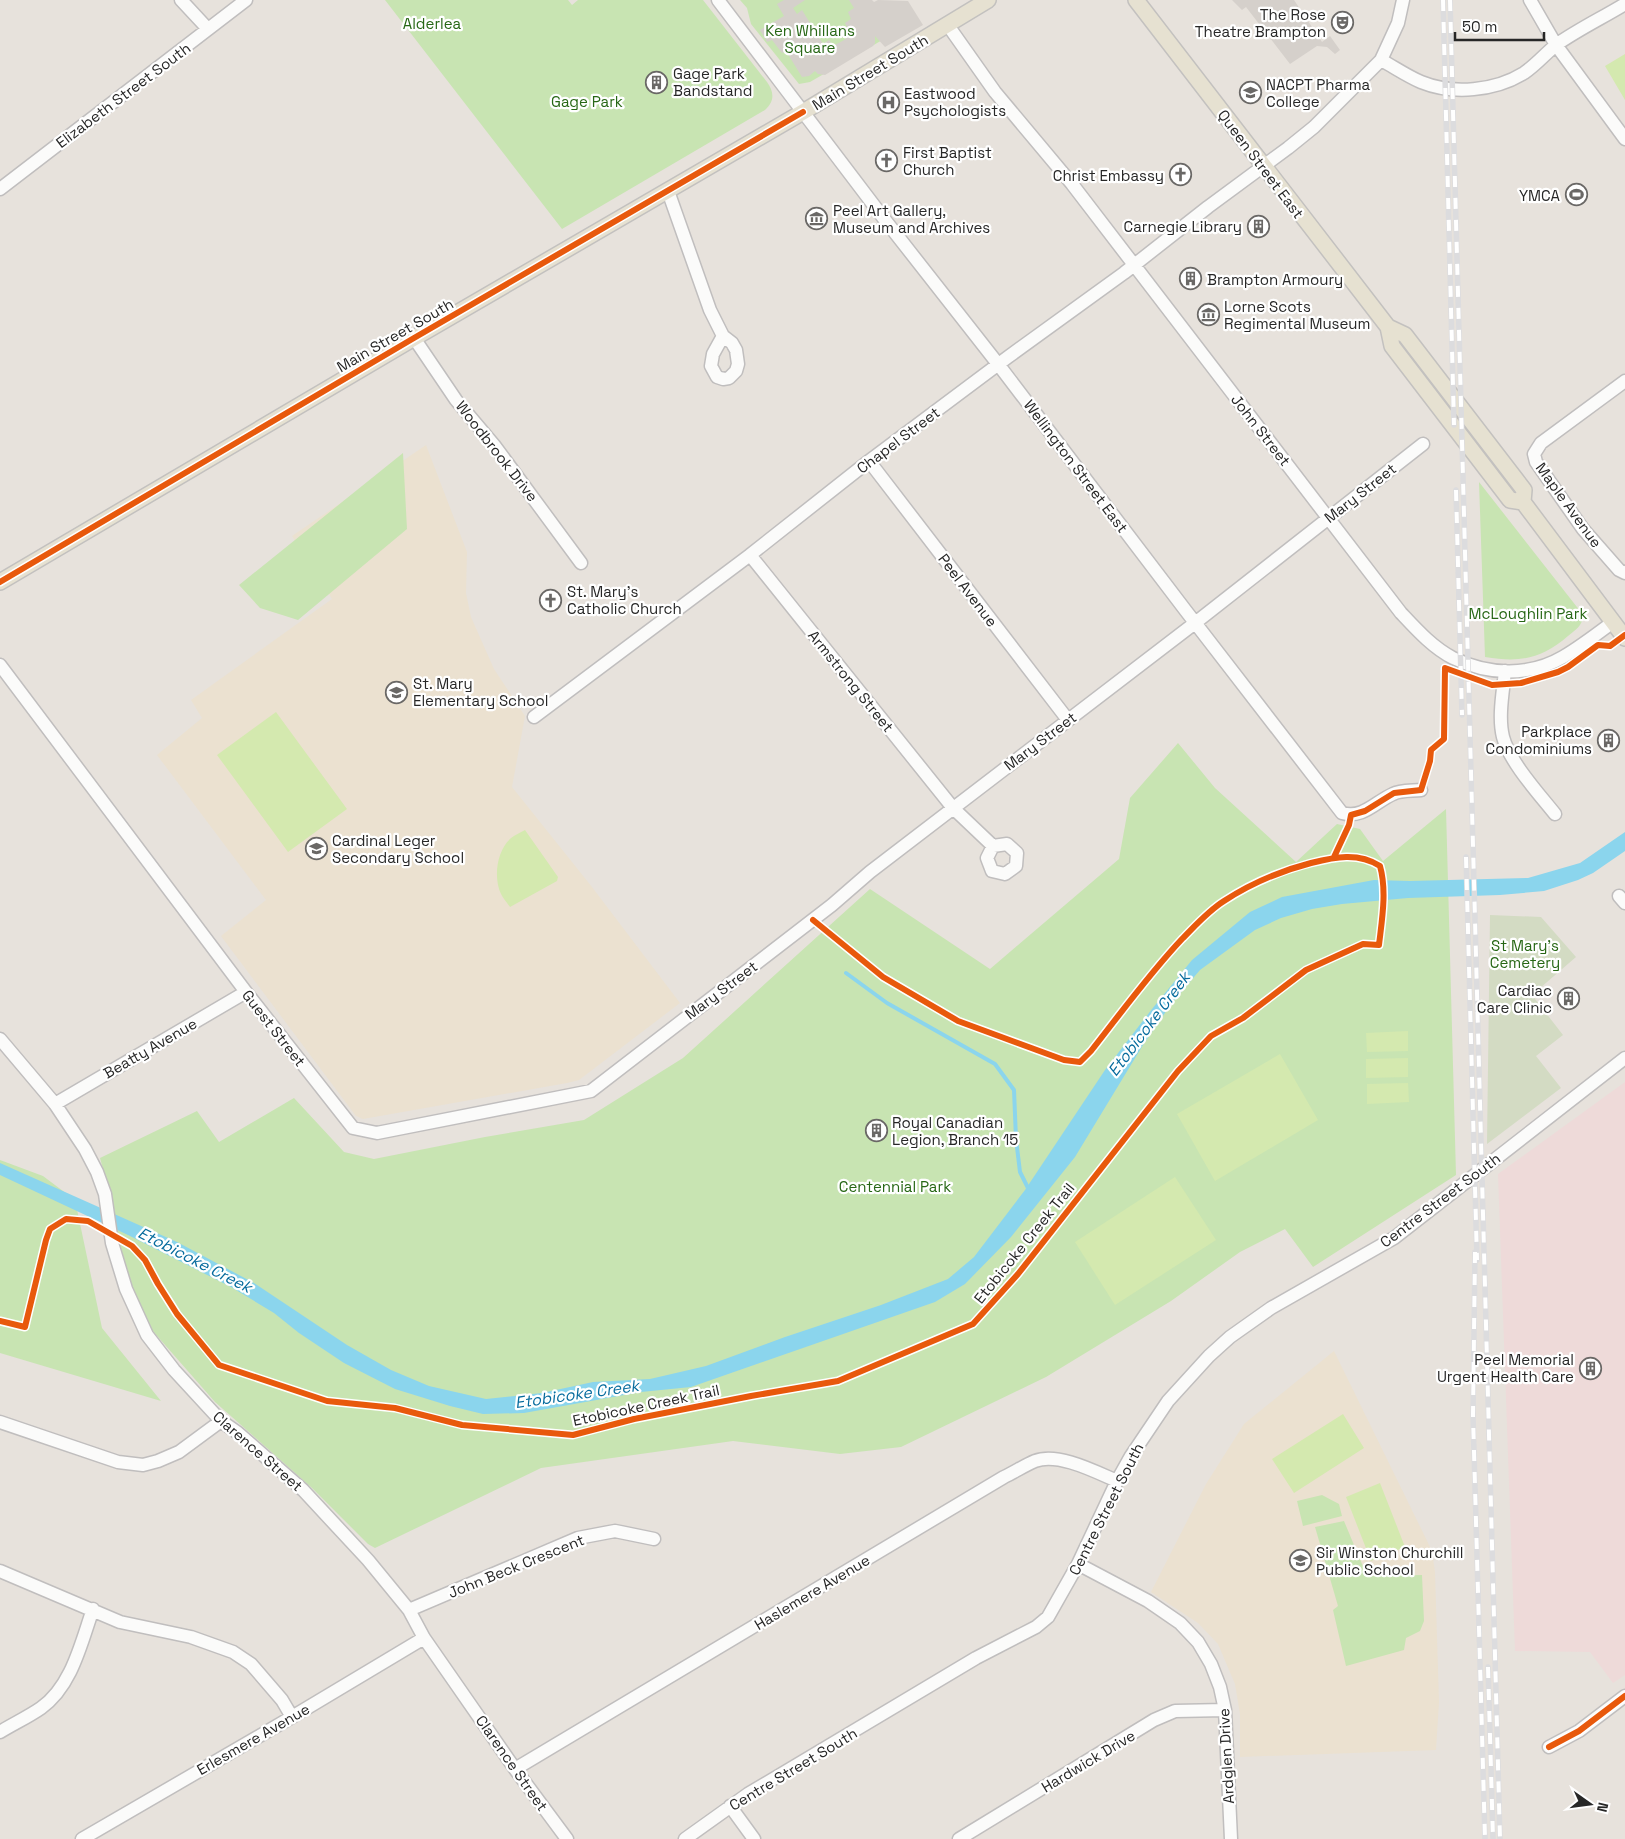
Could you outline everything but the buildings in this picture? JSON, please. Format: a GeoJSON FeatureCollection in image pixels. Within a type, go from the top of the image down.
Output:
{"type":"FeatureCollection","features":[{"type":"Feature","properties":{"kind":"main road","name":"Main Street South"},"geometry":{"type":"LineString","coordinates":[[0,582],[414,338],[804,112],[988,0]]}},
{"type":"Feature","properties":{"kind":"main road","name":"Queen Street East"},"geometry":{"type":"LineString","coordinates":[[1136,0],[1388,327],[1392,346],[1510,500],[1523,502],[1625,638]]}},
{"type":"Feature","properties":{"kind":"street"},"geometry":{"type":"LineString","coordinates":[[181,0],[208,30]]}},
{"type":"Feature","properties":{"kind":"street","name":"Elizabeth Street South"},"geometry":{"type":"LineString","coordinates":[[0,189],[246,0]]}},
{"type":"Feature","properties":{"kind":"street","name":"Wellington Street East"},"geometry":{"type":"LineString","coordinates":[[718,0],[1342,813],[1351,815],[1365,811],[1394,793],[1420,790]]}},
{"type":"Feature","properties":{"kind":"street"},"geometry":{"type":"LineString","coordinates":[[1403,0],[1398,23],[1381,60],[1422,82],[1444,88],[1460,89],[1484,88],[1508,81],[1526,72],[1556,45],[1625,4]]}},
{"type":"Feature","properties":{"kind":"street"},"geometry":{"type":"LineString","coordinates":[[1530,0],[1556,45],[1625,139]]}},
{"type":"Feature","properties":{"kind":"street","name":"John Street"},"geometry":{"type":"LineString","coordinates":[[947,24],[996,92],[1072,184],[1401,613],[1422,634],[1453,658],[1481,668],[1505,672],[1528,670],[1563,657],[1613,622]]}},
{"type":"Feature","properties":{"kind":"street","name":"Chapel Street"},"geometry":{"type":"LineString","coordinates":[[534,717],[750,555],[869,461],[1134,265],[1314,127],[1381,60]]}},
{"type":"Feature","properties":{"kind":"street"},"geometry":{"type":"LineString","coordinates":[[668,191],[710,310],[723,336]]}},
{"type":"Feature","properties":{"kind":"street","name":"Woodbrook Drive"},"geometry":{"type":"LineString","coordinates":[[414,338],[456,400],[494,445],[582,563]]}},
{"type":"Feature","properties":{"kind":"street","name":"Maple Avenue"},"geometry":{"type":"LineString","coordinates":[[1625,382],[1541,443],[1534,454],[1536,462],[1584,529],[1619,570],[1625,573]]}},
{"type":"Feature","properties":{"kind":"street","name":"Mary Street"},"geometry":{"type":"LineString","coordinates":[[657,1039],[832,906],[870,872],[1195,623],[1423,444]]}},
{"type":"Feature","properties":{"kind":"street","name":"Peel Avenue"},"geometry":{"type":"LineString","coordinates":[[869,461],[1068,720]]}},
{"type":"Feature","properties":{"kind":"street","name":"Armstrong Street"},"geometry":{"type":"LineString","coordinates":[[750,555],[953,808],[993,846]]}},
{"type":"Feature","properties":{"kind":"street","name":"Guest Street"},"geometry":{"type":"LineString","coordinates":[[0,665],[246,992],[353,1128],[377,1133],[591,1091],[657,1039]]}},
{"type":"Feature","properties":{"kind":"street"},"geometry":{"type":"LineString","coordinates":[[1505,672],[1501,719],[1503,738],[1511,756],[1554,814]]}},
{"type":"Feature","properties":{"kind":"street","name":"Beatty Avenue"},"geometry":{"type":"LineString","coordinates":[[55,1104],[246,992]]}},
{"type":"Feature","properties":{"kind":"street","name":"Clarence Street"},"geometry":{"type":"LineString","coordinates":[[0,1039],[55,1104],[85,1149],[97,1172],[105,1194],[112,1243],[126,1290],[147,1335],[174,1370],[221,1421],[238,1433],[304,1490],[368,1560],[409,1610],[424,1638],[515,1769],[567,1839]]}},
{"type":"Feature","properties":{"kind":"street","name":"Centre Street South"},"geometry":{"type":"LineString","coordinates":[[686,1839],[730,1806],[976,1658],[1036,1627],[1048,1617],[1078,1564],[1117,1481],[1135,1449],[1168,1401],[1209,1356],[1230,1337],[1271,1308],[1394,1238],[1625,1058]]}},
{"type":"Feature","properties":{"kind":"street"},"geometry":{"type":"LineString","coordinates":[[0,1422],[118,1462],[143,1465],[179,1452],[221,1421]]}},
{"type":"Feature","properties":{"kind":"street","name":"Haslemere Avenue"},"geometry":{"type":"LineString","coordinates":[[515,1769],[1004,1477],[1036,1460],[1050,1458],[1068,1462],[1117,1481]]}},
{"type":"Feature","properties":{"kind":"street","name":"John Beck Crescent"},"geometry":{"type":"LineString","coordinates":[[409,1610],[578,1538],[614,1531],[654,1540]]}},
{"type":"Feature","properties":{"kind":"street","name":"Ardglen Drive"},"geometry":{"type":"LineString","coordinates":[[1078,1564],[1148,1601],[1180,1623],[1198,1642],[1211,1664],[1220,1687],[1225,1710],[1231,1839]]}},
{"type":"Feature","properties":{"kind":"street"},"geometry":{"type":"LineString","coordinates":[[0,1571],[94,1609],[120,1622],[191,1637],[232,1652],[251,1664],[282,1700],[292,1717]]}},
{"type":"Feature","properties":{"kind":"street"},"geometry":{"type":"LineString","coordinates":[[0,1732],[42,1707],[59,1690],[69,1672],[94,1609]]}},
{"type":"Feature","properties":{"kind":"street","name":"Erlesmere Avenue"},"geometry":{"type":"LineString","coordinates":[[82,1839],[424,1638]]}},
{"type":"Feature","properties":{"kind":"street"},"geometry":{"type":"LineString","coordinates":[[1548,1747],[1579,1731],[1625,1696]]}},
{"type":"Feature","properties":{"kind":"street","name":"Hardwick Drive"},"geometry":{"type":"LineString","coordinates":[[959,1839],[1154,1720],[1175,1711],[1225,1710]]}},
{"type":"Feature","properties":{"kind":"street"},"geometry":{"type":"LineString","coordinates":[[730,1806],[754,1839]]}},
{"type":"Feature","properties":{"kind":"shaded area"},"geometry":{"type":"Polygon","coordinates":[[[784,0],[805,0],[793,8],[797,14],[802,10],[823,44],[829,40],[833,46],[846,39],[842,32],[848,29],[845,23],[851,19],[848,12],[854,8],[849,0],[872,0],[874,2],[878,0],[908,1],[923,25],[885,47],[875,36],[873,46],[825,75],[818,74],[815,71],[809,76],[802,77],[786,51],[782,53],[772,40],[767,42],[760,30],[784,16],[777,4],[784,0]]]}},
{"type":"Feature","properties":{"kind":"shaded area"},"geometry":{"type":"Polygon","coordinates":[[[1232,0],[1294,0],[1322,42],[1330,36],[1340,50],[1335,54],[1327,47],[1317,46],[1290,64],[1246,7],[1242,10],[1232,0]]]}},
{"type":"Feature","properties":{"kind":"shaded area"},"geometry":{"type":"Polygon","coordinates":[[[426,445],[467,552],[466,593],[471,617],[494,669],[525,716],[512,787],[592,887],[680,1003],[579,1080],[363,1119],[356,1116],[221,936],[266,900],[157,755],[202,718],[191,700],[332,599],[292,536],[426,445]]]}},
{"type":"Feature","properties":{"kind":"shaded area"},"geometry":{"type":"Polygon","coordinates":[[[1625,1082],[1625,1675],[1613,1683],[1590,1652],[1515,1651],[1498,1174],[1625,1082]]]}},
{"type":"Feature","properties":{"kind":"shaded area","name":"Sir Winston Churchill Public School"},"geometry":{"type":"Polygon","coordinates":[[[1334,1351],[1432,1551],[1435,1572],[1439,1702],[1436,1750],[1240,1757],[1240,1714],[1235,1684],[1218,1644],[1198,1623],[1151,1592],[1206,1484],[1244,1424],[1334,1351]]]}},
{"type":"Feature","properties":{"kind":"green space","name":"Gage Park"},"geometry":{"type":"Polygon","coordinates":[[[385,0],[568,0],[572,5],[578,0],[703,0],[767,82],[771,89],[772,100],[765,110],[562,229],[385,0]]]}},
{"type":"Feature","properties":{"kind":"green space","name":"Ken Whillans Square"},"geometry":{"type":"Polygon","coordinates":[[[740,0],[862,0],[884,39],[810,82],[799,84],[751,24],[747,8],[740,0]]]}},
{"type":"Feature","properties":{"kind":"green space"},"geometry":{"type":"Polygon","coordinates":[[[1625,54],[1625,100],[1605,66],[1625,54]]]}},
{"type":"Feature","properties":{"kind":"green space"},"geometry":{"type":"Polygon","coordinates":[[[403,453],[407,529],[298,620],[260,608],[239,585],[403,453]]]}},
{"type":"Feature","properties":{"kind":"green space","name":"McLoughlin Park"},"geometry":{"type":"Polygon","coordinates":[[[1479,482],[1584,616],[1580,625],[1558,644],[1549,650],[1530,657],[1498,659],[1485,657],[1479,482]]]}},
{"type":"Feature","properties":{"kind":"green space"},"geometry":{"type":"Polygon","coordinates":[[[276,712],[347,809],[288,852],[217,755],[276,712]]]}},
{"type":"Feature","properties":{"kind":"green space","name":"Centennial Park"},"geometry":{"type":"Polygon","coordinates":[[[1178,743],[1215,788],[1296,862],[1337,824],[1360,829],[1383,861],[1446,809],[1456,1175],[1313,1267],[1285,1229],[1240,1252],[1171,1301],[1046,1377],[901,1447],[840,1454],[733,1441],[541,1468],[375,1548],[368,1544],[312,1488],[215,1402],[144,1321],[122,1266],[112,1202],[100,1158],[197,1111],[219,1142],[294,1098],[344,1152],[374,1159],[584,1120],[683,1058],[870,889],[990,969],[1119,859],[1130,798],[1178,743]]]}},
{"type":"Feature","properties":{"kind":"green space"},"geometry":{"type":"Polygon","coordinates":[[[525,830],[558,877],[557,881],[510,907],[502,896],[497,880],[498,864],[502,849],[506,843],[525,830]]]}},
{"type":"Feature","properties":{"kind":"green space","name":"St Mary's Cemetery"},"geometry":{"type":"Polygon","coordinates":[[[1490,915],[1541,917],[1576,957],[1532,995],[1563,1035],[1536,1056],[1561,1088],[1487,1144],[1490,915]]]}},
{"type":"Feature","properties":{"kind":"green space"},"geometry":{"type":"Polygon","coordinates":[[[1408,1031],[1408,1051],[1367,1052],[1366,1033],[1408,1031]]]}},
{"type":"Feature","properties":{"kind":"green space"},"geometry":{"type":"Polygon","coordinates":[[[1280,1054],[1318,1120],[1215,1181],[1177,1114],[1280,1054]]]}},
{"type":"Feature","properties":{"kind":"green space"},"geometry":{"type":"Polygon","coordinates":[[[1408,1058],[1408,1077],[1366,1078],[1366,1059],[1408,1058]]]}},
{"type":"Feature","properties":{"kind":"green space"},"geometry":{"type":"Polygon","coordinates":[[[1408,1083],[1409,1102],[1367,1104],[1367,1084],[1408,1083]]]}},
{"type":"Feature","properties":{"kind":"green space"},"geometry":{"type":"Polygon","coordinates":[[[0,1160],[43,1176],[75,1200],[102,1328],[161,1401],[0,1353],[0,1160]]]}},
{"type":"Feature","properties":{"kind":"green space"},"geometry":{"type":"Polygon","coordinates":[[[1175,1177],[1216,1240],[1115,1305],[1075,1242],[1175,1177]]]}},
{"type":"Feature","properties":{"kind":"green space"},"geometry":{"type":"Polygon","coordinates":[[[1343,1414],[1364,1448],[1294,1493],[1272,1459],[1343,1414]]]}},
{"type":"Feature","properties":{"kind":"green space"},"geometry":{"type":"Polygon","coordinates":[[[1380,1483],[1405,1547],[1371,1561],[1346,1497],[1380,1483]]]}},
{"type":"Feature","properties":{"kind":"green space"},"geometry":{"type":"Polygon","coordinates":[[[1322,1495],[1339,1504],[1342,1516],[1303,1526],[1297,1501],[1322,1495]]]}},
{"type":"Feature","properties":{"kind":"green space"},"geometry":{"type":"Polygon","coordinates":[[[1344,1521],[1367,1576],[1422,1575],[1424,1621],[1420,1631],[1406,1638],[1404,1650],[1346,1666],[1333,1610],[1338,1606],[1315,1527],[1344,1521]]]}},
{"type":"Feature","properties":{"kind":"water"},"geometry":{"type":"Polygon","coordinates":[[[1625,832],[1625,851],[1593,873],[1544,891],[1500,895],[1408,898],[1342,904],[1312,909],[1281,918],[1255,930],[1200,970],[1171,1004],[1143,1045],[1075,1157],[1011,1237],[965,1284],[935,1302],[691,1387],[641,1392],[524,1413],[483,1414],[450,1406],[395,1389],[344,1363],[299,1333],[274,1313],[231,1287],[128,1235],[0,1175],[0,1163],[177,1242],[254,1283],[347,1345],[391,1370],[429,1386],[486,1399],[542,1393],[593,1382],[650,1379],[706,1366],[881,1305],[948,1279],[974,1257],[1025,1190],[1105,1070],[1192,960],[1250,912],[1282,897],[1374,880],[1528,878],[1580,863],[1625,832]]]}},
{"type":"Feature","properties":{"kind":"waterway","name":"Etobicoke Creek"},"geometry":{"type":"LineString","coordinates":[[846,973],[887,1003],[995,1064],[1014,1090],[1016,1139],[1020,1172],[1029,1190]]}},
{"type":"Feature","properties":{"kind":"railway"},"geometry":{"type":"LineString","coordinates":[[1443,0],[1454,425]]}},
{"type":"Feature","properties":{"kind":"railway"},"geometry":{"type":"LineString","coordinates":[[1450,0],[1500,1839]]}},
{"type":"Feature","properties":{"kind":"railway"},"geometry":{"type":"LineString","coordinates":[[1456,490],[1462,715]]}},
{"type":"Feature","properties":{"kind":"railway"},"geometry":{"type":"LineString","coordinates":[[1466,857],[1477,1260]]}},
{"type":"Feature","properties":{"kind":"railway"},"geometry":{"type":"LineString","coordinates":[[1475,1252],[1473,1416],[1485,1839]]}},
{"type":"Feature","properties":{"kind":"railway"},"geometry":{"type":"LineString","coordinates":[[1488,1667],[1493,1839]]}},
{"type":"Feature","properties":{"kind":"cycle path"},"geometry":{"type":"LineString","coordinates":[[0,582],[803,112]]}},
{"type":"Feature","properties":{"kind":"cycle path"},"geometry":{"type":"LineString","coordinates":[[1334,857],[1349,825],[1351,815],[1365,811],[1394,793],[1421,790],[1430,761],[1431,750],[1444,739],[1445,668],[1492,685],[1521,683],[1558,672],[1598,645],[1610,646],[1625,635]]}},
{"type":"Feature","properties":{"kind":"cycle path","name":"Etobicoke Creek Trail"},"geometry":{"type":"LineString","coordinates":[[0,1321],[25,1327],[50,1229],[66,1219],[88,1221],[132,1246],[145,1260],[177,1314],[219,1365],[327,1401],[395,1408],[462,1425],[573,1435],[634,1419],[838,1381],[973,1324],[1018,1274],[1178,1071],[1211,1036],[1243,1018],[1306,970],[1363,944],[1379,945],[1383,885],[1380,866],[1363,859],[1346,857],[1299,866],[1266,879],[1234,895],[1213,909],[1170,952],[1091,1051],[1080,1062],[1064,1060],[958,1021],[883,977],[813,920]]}},
{"type":"Feature","properties":{"kind":"cycle path"},"geometry":{"type":"LineString","coordinates":[[1549,1747],[1579,1731],[1625,1696]]}},
{"type":"Feature","properties":{"kind":"place","name":"The Rose Theatre Brampton"},"geometry":{"type":"Point","coordinates":[1342,23]}},
{"type":"Feature","properties":{"kind":"place","name":"Gage Park Bandstand"},"geometry":{"type":"Point","coordinates":[657,82]}},
{"type":"Feature","properties":{"kind":"place","name":"NACPT Pharma College"},"geometry":{"type":"Point","coordinates":[1250,93]}},
{"type":"Feature","properties":{"kind":"place","name":"Eastwood Psychologists"},"geometry":{"type":"Point","coordinates":[888,102]}},
{"type":"Feature","properties":{"kind":"place","name":"First Baptist Church"},"geometry":{"type":"Point","coordinates":[887,161]}},
{"type":"Feature","properties":{"kind":"place","name":"Christ Embassy"},"geometry":{"type":"Point","coordinates":[1180,175]}},
{"type":"Feature","properties":{"kind":"place","name":"YMCA"},"geometry":{"type":"Point","coordinates":[1576,195]}},
{"type":"Feature","properties":{"kind":"place","name":"Peel Art Gallery, Museum and Archives"},"geometry":{"type":"Point","coordinates":[817,219]}},
{"type":"Feature","properties":{"kind":"place","name":"Carnegie Library"},"geometry":{"type":"Point","coordinates":[1258,226]}},
{"type":"Feature","properties":{"kind":"place","name":"Brampton Armoury"},"geometry":{"type":"Point","coordinates":[1191,279]}},
{"type":"Feature","properties":{"kind":"place","name":"Lorne Scots Regimental Museum"},"geometry":{"type":"Point","coordinates":[1208,315]}},
{"type":"Feature","properties":{"kind":"place","name":"St. Mary's Catholic Church"},"geometry":{"type":"Point","coordinates":[551,600]}},
{"type":"Feature","properties":{"kind":"place","name":"St. Mary Elementary School"},"geometry":{"type":"Point","coordinates":[397,692]}},
{"type":"Feature","properties":{"kind":"place","name":"Parkplace Condominiums"},"geometry":{"type":"Point","coordinates":[1608,740]}},
{"type":"Feature","properties":{"kind":"place","name":"Cardinal Leger Secondary School"},"geometry":{"type":"Point","coordinates":[316,849]}},
{"type":"Feature","properties":{"kind":"place","name":"Cardiac Care Clinic"},"geometry":{"type":"Point","coordinates":[1568,999]}},
{"type":"Feature","properties":{"kind":"place","name":"Royal Canadian Legion, Branch 15"},"geometry":{"type":"Point","coordinates":[876,1131]}},
{"type":"Feature","properties":{"kind":"place","name":"Peel Memorial Urgent Health Care"},"geometry":{"type":"Point","coordinates":[1590,1368]}},
{"type":"Feature","properties":{"kind":"place","name":"Sir Winston Churchill Public School"},"geometry":{"type":"Point","coordinates":[1300,1561]}},
{"type":"Feature","properties":{"kind":"park label","name":"Alderlea"},"geometry":{"type":"Point","coordinates":[432,23]}}]}
